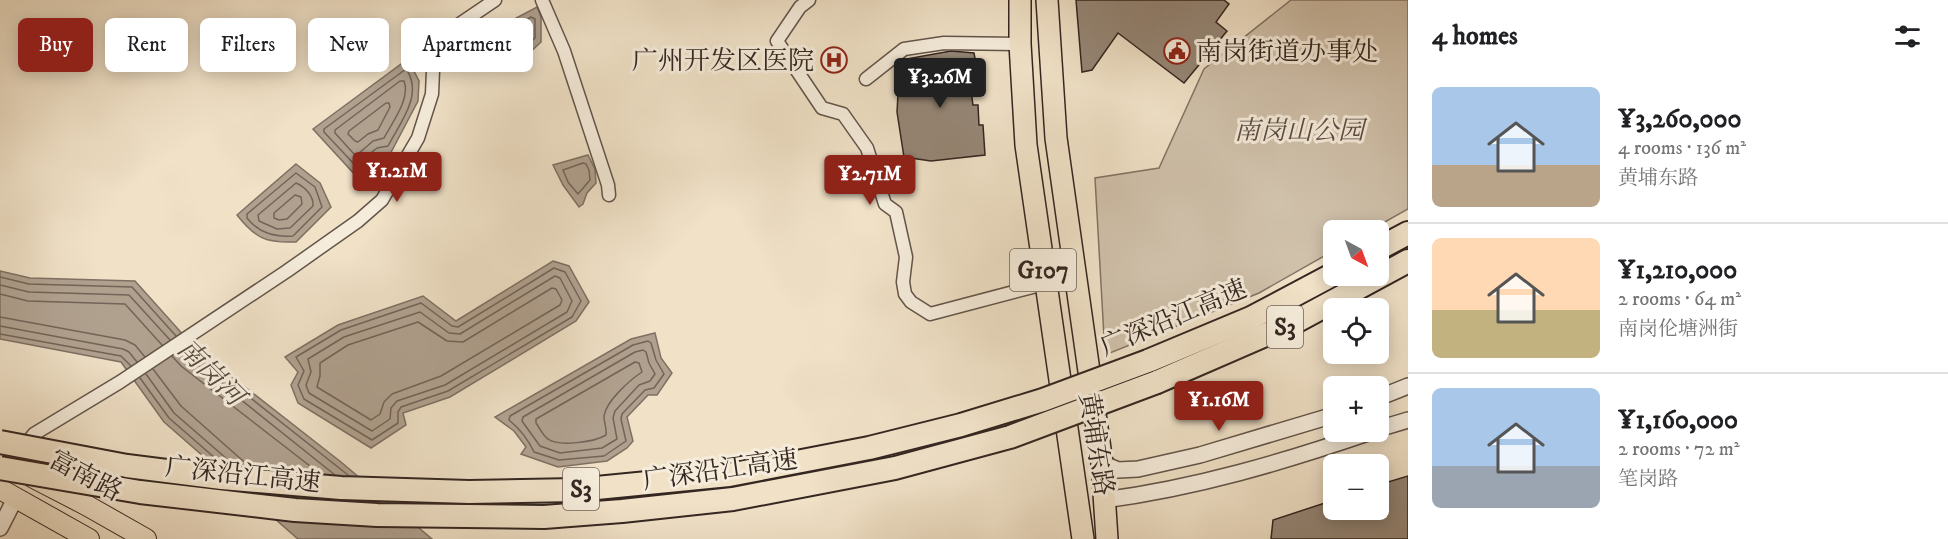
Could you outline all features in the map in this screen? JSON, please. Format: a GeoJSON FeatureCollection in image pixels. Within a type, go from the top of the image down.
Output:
{"type":"FeatureCollection","features":[{"type":"Feature","properties":{"kind":"highway","name":"黄埔东路"},"geometry":{"type":"LineString","coordinates":[[1020,0],[1020,44],[1026,145],[1044,284],[1083,539]]}},
{"type":"Feature","properties":{"kind":"highway","name":"黄埔东路"},"geometry":{"type":"LineString","coordinates":[[1047,0],[1056,138],[1102,463],[1107,539]]}},
{"type":"Feature","properties":{"kind":"highway"},"geometry":{"type":"LineString","coordinates":[[1389,243],[1408,232]]}},
{"type":"Feature","properties":{"kind":"highway","name":"广深沿江高速"},"geometry":{"type":"LineString","coordinates":[[4,482],[140,492],[295,510],[377,515],[521,516],[611,512],[733,500],[894,468],[1010,437],[1157,382],[1295,322],[1408,261]]}},
{"type":"Feature","properties":{"kind":"highway","name":"广深沿江高速"},"geometry":{"type":"LineString","coordinates":[[0,442],[128,466],[222,478],[341,488],[469,492],[576,490],[729,475],[869,447],[961,425],[1043,400],[1148,361],[1251,318],[1323,280]]}},
{"type":"Feature","properties":{"kind":"main road","name":"富南路"},"geometry":{"type":"LineString","coordinates":[[4,482],[89,539]]}},
{"type":"Feature","properties":{"kind":"main road","name":"富南路"},"geometry":{"type":"LineString","coordinates":[[4,482],[86,505],[146,539]]}},
{"type":"Feature","properties":{"kind":"street"},"geometry":{"type":"LineString","coordinates":[[0,528],[4,482],[34,434],[120,382],[204,327],[358,221],[382,200],[418,138],[432,94],[434,47],[441,36],[495,0]]}},
{"type":"Feature","properties":{"kind":"street"},"geometry":{"type":"LineString","coordinates":[[542,0],[564,51],[608,185],[609,195]]}},
{"type":"Feature","properties":{"kind":"street"},"geometry":{"type":"LineString","coordinates":[[810,0],[800,7],[777,41],[822,108],[843,114],[867,148],[885,204],[896,212],[906,257],[903,282],[905,294],[911,302],[930,314],[1044,284]]}},
{"type":"Feature","properties":{"kind":"street"},"geometry":{"type":"LineString","coordinates":[[866,79],[904,49],[944,43],[1020,44]]}},
{"type":"Feature","properties":{"kind":"street"},"geometry":{"type":"LineString","coordinates":[[1389,394],[1408,386]]}},
{"type":"Feature","properties":{"kind":"street"},"geometry":{"type":"LineString","coordinates":[[1102,463],[1118,470],[1138,469],[1200,455],[1323,418]]}},
{"type":"Feature","properties":{"kind":"street"},"geometry":{"type":"LineString","coordinates":[[1389,426],[1408,420]]}},
{"type":"Feature","properties":{"kind":"street"},"geometry":{"type":"LineString","coordinates":[[1104,500],[1151,494],[1211,481],[1341,442]]}},
{"type":"Feature","properties":{"kind":"green space","name":"南岗山公园"},"geometry":{"type":"Polygon","coordinates":[[[1291,0],[1408,0],[1408,209],[1388,220],[1323,220],[1323,257],[1259,293],[1105,355],[1095,178],[1159,168],[1204,69],[1291,0]]]}},
{"type":"Feature","properties":{"kind":"water"},"geometry":{"type":"Polygon","coordinates":[[[537,7],[541,17],[541,42],[533,50],[533,18],[516,18],[537,7]]]}},
{"type":"Feature","properties":{"kind":"water"},"geometry":{"type":"Polygon","coordinates":[[[401,64],[401,72],[414,72],[419,81],[418,101],[389,156],[380,153],[362,168],[358,178],[313,129],[401,64]]]}},
{"type":"Feature","properties":{"kind":"water"},"geometry":{"type":"Polygon","coordinates":[[[588,155],[595,169],[596,183],[579,207],[563,185],[553,165],[588,155]]]}},
{"type":"Feature","properties":{"kind":"water"},"geometry":{"type":"Polygon","coordinates":[[[296,164],[320,183],[331,207],[296,242],[277,242],[262,238],[237,215],[296,164]]]}},
{"type":"Feature","properties":{"kind":"water"},"geometry":{"type":"Polygon","coordinates":[[[553,261],[569,266],[589,302],[576,321],[450,397],[403,413],[406,425],[371,448],[298,403],[291,385],[298,372],[285,357],[338,325],[423,296],[456,321],[553,261]]]}},
{"type":"Feature","properties":{"kind":"water","name":"南岗河"},"geometry":{"type":"Polygon","coordinates":[[[0,271],[30,278],[135,281],[195,348],[341,462],[432,539],[298,539],[164,422],[121,362],[0,339],[0,271]]]}},
{"type":"Feature","properties":{"kind":"water"},"geometry":{"type":"Polygon","coordinates":[[[655,333],[661,358],[672,373],[657,395],[648,395],[627,417],[633,441],[627,448],[607,461],[558,467],[521,454],[526,447],[514,431],[495,417],[631,339],[655,333]]]}},
{"type":"Feature","properties":{"kind":"building","name":"南岗街道办事处"},"geometry":{"type":"Polygon","coordinates":[[[1076,0],[1224,0],[1229,4],[1216,22],[1227,31],[1184,83],[1118,33],[1092,70],[1082,72],[1076,0]]]}},
{"type":"Feature","properties":{"kind":"building"},"geometry":{"type":"Polygon","coordinates":[[[951,51],[974,53],[977,69],[969,77],[973,105],[978,105],[979,125],[983,125],[985,155],[931,161],[904,157],[897,112],[898,94],[910,86],[906,59],[951,51]]]}},
{"type":"Feature","properties":{"kind":"building"},"geometry":{"type":"Polygon","coordinates":[[[1408,476],[1408,539],[1271,539],[1273,520],[1323,504],[1323,520],[1389,520],[1389,482],[1408,476]]]}},
{"type":"Feature","properties":{"kind":"place","name":"南岗街道办事处"},"geometry":{"type":"Point","coordinates":[1177,51]}},
{"type":"Feature","properties":{"kind":"place","name":"广州开发区医院"},"geometry":{"type":"Point","coordinates":[834,60]}}]}
